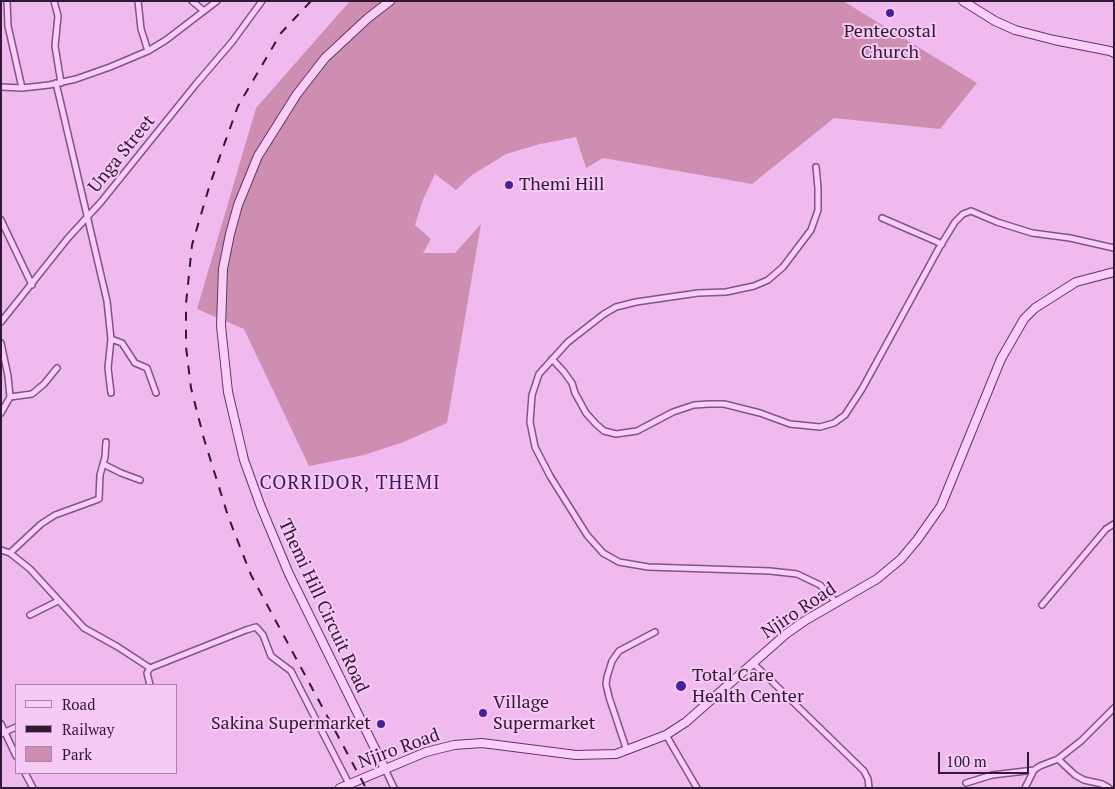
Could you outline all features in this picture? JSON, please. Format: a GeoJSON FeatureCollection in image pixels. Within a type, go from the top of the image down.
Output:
{"type":"FeatureCollection","features":[{"type":"Feature","properties":{"kind":"street"},"geometry":{"type":"LineString","coordinates":[[7,1],[8,26],[22,88]]}},
{"type":"Feature","properties":{"kind":"street"},"geometry":{"type":"LineString","coordinates":[[54,1],[58,16],[55,46],[59,83],[107,301],[111,339],[108,368],[111,393]]}},
{"type":"Feature","properties":{"kind":"street"},"geometry":{"type":"LineString","coordinates":[[138,1],[142,29],[148,51]]}},
{"type":"Feature","properties":{"kind":"street"},"geometry":{"type":"LineString","coordinates":[[192,1],[204,11]]}},
{"type":"Feature","properties":{"kind":"street"},"geometry":{"type":"LineString","coordinates":[[1,87],[22,88],[59,83],[110,67],[148,51],[172,37],[216,1]]}},
{"type":"Feature","properties":{"kind":"street","name":"Unga Street"},"geometry":{"type":"LineString","coordinates":[[1,322],[68,238],[232,42],[262,1]]}},
{"type":"Feature","properties":{"kind":"street","name":"Themi Hill Circuit Road"},"geometry":{"type":"LineString","coordinates":[[385,769],[296,590],[261,507],[244,460],[228,392],[221,326],[223,269],[230,234],[238,205],[258,156],[297,94],[326,58],[368,18],[390,1]]}},
{"type":"Feature","properties":{"kind":"street"},"geometry":{"type":"LineString","coordinates":[[963,1],[995,21],[1015,30],[1054,40],[1112,49]]}},
{"type":"Feature","properties":{"kind":"street"},"geometry":{"type":"LineString","coordinates":[[816,167],[818,210],[811,230],[783,267],[768,280],[754,286],[733,291],[636,302],[616,307],[568,342],[539,374],[532,395],[530,422],[535,447],[550,476],[576,520],[603,553],[619,562],[648,567],[797,574],[820,585],[837,603]]}},
{"type":"Feature","properties":{"kind":"street"},"geometry":{"type":"LineString","coordinates":[[552,359],[572,383],[575,393],[586,413],[604,431],[616,434],[637,431],[673,412],[694,405],[709,404],[724,404],[760,413],[790,424],[820,427],[834,423],[845,414],[862,389],[954,222],[963,214],[971,211],[997,222],[1032,233],[1070,238],[1114,248]]}},
{"type":"Feature","properties":{"kind":"street"},"geometry":{"type":"LineString","coordinates":[[882,218],[942,244]]}},
{"type":"Feature","properties":{"kind":"street"},"geometry":{"type":"LineString","coordinates":[[1,220],[32,285]]}},
{"type":"Feature","properties":{"kind":"street","name":"Njiro Road"},"geometry":{"type":"LineString","coordinates":[[340,788],[431,751],[454,745],[482,743],[576,755],[616,754],[666,735],[686,722],[786,634],[806,620],[877,579],[900,558],[917,540],[941,506],[1001,359],[1024,319],[1034,308],[1076,282],[1114,272]]}},
{"type":"Feature","properties":{"kind":"street"},"geometry":{"type":"LineString","coordinates":[[111,339],[122,343],[135,363],[148,368],[156,393]]}},
{"type":"Feature","properties":{"kind":"street"},"geometry":{"type":"LineString","coordinates":[[1,343],[10,397],[1,413]]}},
{"type":"Feature","properties":{"kind":"street"},"geometry":{"type":"LineString","coordinates":[[10,397],[32,394],[44,384],[57,368]]}},
{"type":"Feature","properties":{"kind":"street"},"geometry":{"type":"LineString","coordinates":[[10,553],[41,524],[55,515],[99,499],[100,475],[106,442]]}},
{"type":"Feature","properties":{"kind":"street"},"geometry":{"type":"LineString","coordinates":[[103,464],[120,473],[140,480]]}},
{"type":"Feature","properties":{"kind":"street"},"geometry":{"type":"LineString","coordinates":[[1042,605],[1106,529],[1114,524]]}},
{"type":"Feature","properties":{"kind":"street"},"geometry":{"type":"LineString","coordinates":[[1,550],[10,553],[38,577],[84,628],[150,668]]}},
{"type":"Feature","properties":{"kind":"street"},"geometry":{"type":"LineString","coordinates":[[30,615],[58,601]]}},
{"type":"Feature","properties":{"kind":"street"},"geometry":{"type":"LineString","coordinates":[[150,684],[147,673],[150,668],[246,630],[256,628],[263,635],[271,656],[291,671],[349,784]]}},
{"type":"Feature","properties":{"kind":"street"},"geometry":{"type":"LineString","coordinates":[[627,751],[609,697],[606,684],[607,678],[612,661],[619,651],[655,632]]}},
{"type":"Feature","properties":{"kind":"street"},"geometry":{"type":"LineString","coordinates":[[753,662],[864,771],[868,779],[869,788]]}},
{"type":"Feature","properties":{"kind":"street"},"geometry":{"type":"LineString","coordinates":[[966,782],[992,775],[1034,770],[1058,759],[1081,741],[1114,709]]}},
{"type":"Feature","properties":{"kind":"street"},"geometry":{"type":"LineString","coordinates":[[1,724],[3,734],[15,754]]}},
{"type":"Feature","properties":{"kind":"street"},"geometry":{"type":"LineString","coordinates":[[3,734],[15,728]]}},
{"type":"Feature","properties":{"kind":"street"},"geometry":{"type":"LineString","coordinates":[[666,735],[697,788]]}},
{"type":"Feature","properties":{"kind":"street"},"geometry":{"type":"LineString","coordinates":[[1058,759],[1074,775],[1109,788]]}},
{"type":"Feature","properties":{"kind":"street"},"geometry":{"type":"LineString","coordinates":[[385,769],[394,788]]}},
{"type":"Feature","properties":{"kind":"street"},"geometry":{"type":"LineString","coordinates":[[1025,788],[1034,770]]}},
{"type":"Feature","properties":{"kind":"street"},"geometry":{"type":"LineString","coordinates":[[26,774],[33,788]]}},
{"type":"Feature","properties":{"kind":"green space"},"geometry":{"type":"Polygon","coordinates":[[[350,1],[843,1],[977,83],[940,129],[834,118],[752,184],[603,158],[586,168],[576,137],[540,144],[506,154],[472,175],[456,190],[435,174],[422,202],[415,225],[431,239],[423,253],[455,253],[481,224],[447,423],[401,443],[364,455],[309,466],[244,329],[197,309],[256,108],[350,1]]]}},
{"type":"Feature","properties":{"kind":"railway"},"geometry":{"type":"LineString","coordinates":[[311,1],[281,33],[238,106],[210,184],[192,245],[186,304],[186,347],[191,388],[204,439],[228,516],[251,575],[366,788]]}},
{"type":"Feature","properties":{"kind":"place","name":"Pentecostal Church"},"geometry":{"type":"Point","coordinates":[890,13]}},
{"type":"Feature","properties":{"kind":"place","name":"Themi Hill"},"geometry":{"type":"Point","coordinates":[509,185]}},
{"type":"Feature","properties":{"kind":"place","name":"Total Care Health Center"},"geometry":{"type":"Point","coordinates":[681,686]}},
{"type":"Feature","properties":{"kind":"place","name":"Village Supermarket"},"geometry":{"type":"Point","coordinates":[483,713]}},
{"type":"Feature","properties":{"kind":"place","name":"Sakina Supermarket"},"geometry":{"type":"Point","coordinates":[381,724]}},
{"type":"Feature","properties":{"kind":"district","name":"CORRIDOR, THEMI"},"geometry":{"type":"Point","coordinates":[350,484]}}]}
